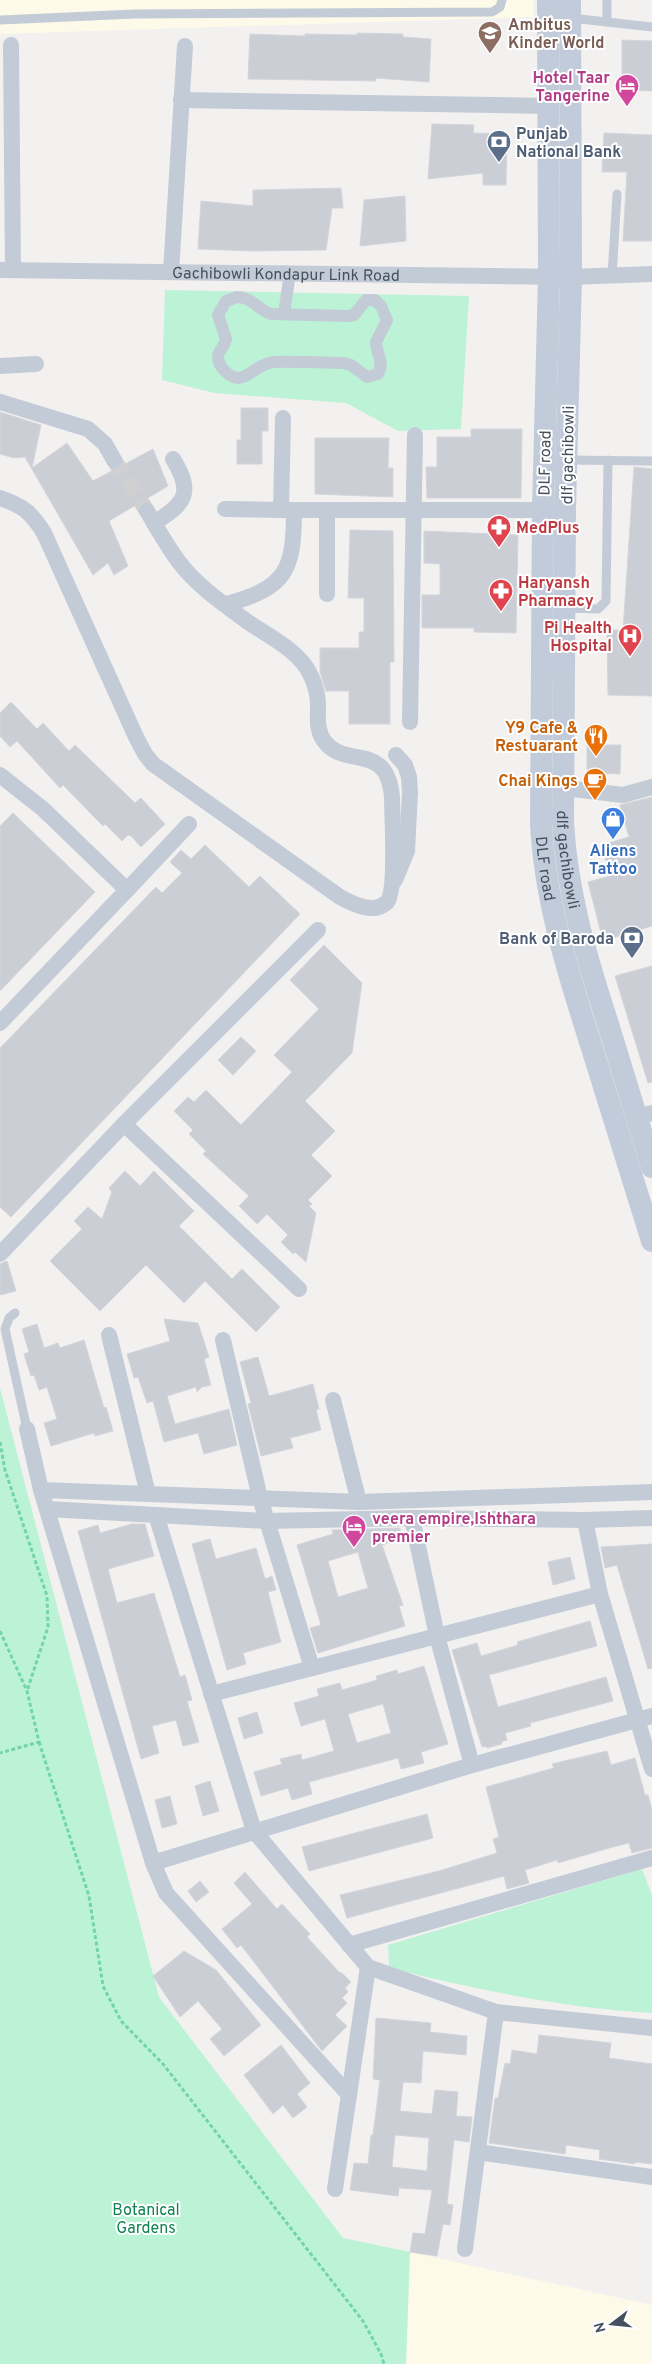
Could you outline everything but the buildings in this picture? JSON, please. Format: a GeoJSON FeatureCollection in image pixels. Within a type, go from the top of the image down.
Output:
{"type":"FeatureCollection","features":[{"type":"Feature","properties":{"kind":"main road","name":"DLF road"},"geometry":{"type":"LineString","coordinates":[[548,0],[549,277],[543,510],[541,824],[543,864],[551,908],[570,980],[652,1241]]}},
{"type":"Feature","properties":{"kind":"main road","name":"dlf gachibowli"},"geometry":{"type":"LineString","coordinates":[[571,9],[571,277],[565,608],[565,862],[573,903],[592,973],[644,1115],[652,1167]]}},
{"type":"Feature","properties":{"kind":"street"},"geometry":{"type":"LineString","coordinates":[[6,269],[6,102],[11,45]]}},
{"type":"Feature","properties":{"kind":"street"},"geometry":{"type":"LineString","coordinates":[[171,272],[180,100],[185,46]]}},
{"type":"Feature","properties":{"kind":"street"},"geometry":{"type":"LineString","coordinates":[[180,100],[549,106]]}},
{"type":"Feature","properties":{"kind":"street","name":"Gachibowli Kondapur Link Road"},"geometry":{"type":"LineString","coordinates":[[6,269],[549,277],[652,274]]}},
{"type":"Feature","properties":{"kind":"street"},"geometry":{"type":"LineString","coordinates":[[284,314],[290,273]]}},
{"type":"Feature","properties":{"kind":"street"},"geometry":{"type":"LineString","coordinates":[[242,297],[248,298],[262,311],[284,314],[350,316],[354,315],[366,300],[375,300],[381,306],[387,320],[376,342],[381,362],[379,371],[374,376],[367,377],[351,365],[344,363],[275,362],[263,364],[246,377],[238,378],[223,369],[218,358],[226,339],[218,315],[226,301],[242,297]]}},
{"type":"Feature","properties":{"kind":"street"},"geometry":{"type":"LineString","coordinates":[[0,366],[36,364]]}},
{"type":"Feature","properties":{"kind":"street"},"geometry":{"type":"LineString","coordinates":[[0,402],[88,428],[105,444],[114,460]]}},
{"type":"Feature","properties":{"kind":"street"},"geometry":{"type":"LineString","coordinates":[[226,604],[260,594],[280,579],[292,548],[283,418]]}},
{"type":"Feature","properties":{"kind":"street"},"geometry":{"type":"LineString","coordinates":[[410,722],[415,436]]}},
{"type":"Feature","properties":{"kind":"street"},"geometry":{"type":"LineString","coordinates":[[172,460],[183,477],[185,486],[183,501],[168,514],[151,517],[180,563],[226,604],[280,642],[304,664],[316,692],[319,730],[324,742],[339,751],[372,761],[386,775],[392,797],[393,884]]}},
{"type":"Feature","properties":{"kind":"street"},"geometry":{"type":"LineString","coordinates":[[0,498],[19,504],[30,513],[44,532],[136,737],[153,764],[351,903],[362,907],[382,906],[388,901],[407,851],[410,826],[409,777],[405,765],[396,755]]}},
{"type":"Feature","properties":{"kind":"street"},"geometry":{"type":"LineString","coordinates":[[225,510],[543,510]]}},
{"type":"Feature","properties":{"kind":"street"},"geometry":{"type":"LineString","coordinates":[[327,510],[327,594]]}},
{"type":"Feature","properties":{"kind":"street"},"geometry":{"type":"LineString","coordinates":[[2,779],[43,809],[127,890]]}},
{"type":"Feature","properties":{"kind":"street"},"geometry":{"type":"LineString","coordinates":[[564,788],[623,796],[652,787]]}},
{"type":"Feature","properties":{"kind":"street"},"geometry":{"type":"LineString","coordinates":[[0,1023],[189,824]]}},
{"type":"Feature","properties":{"kind":"street"},"geometry":{"type":"LineString","coordinates":[[3,1247],[318,930]]}},
{"type":"Feature","properties":{"kind":"street"},"geometry":{"type":"LineString","coordinates":[[124,1124],[299,1289]]}},
{"type":"Feature","properties":{"kind":"street"},"geometry":{"type":"LineString","coordinates":[[109,1335],[148,1494]]}},
{"type":"Feature","properties":{"kind":"street"},"geometry":{"type":"LineString","coordinates":[[223,1340],[266,1521],[312,1668]]}},
{"type":"Feature","properties":{"kind":"street"},"geometry":{"type":"LineString","coordinates":[[333,1400],[359,1502]]}},
{"type":"Feature","properties":{"kind":"street"},"geometry":{"type":"LineString","coordinates":[[27,1429],[41,1490],[153,1863],[166,1893],[349,2095]]}},
{"type":"Feature","properties":{"kind":"street"},"geometry":{"type":"LineString","coordinates":[[41,1490],[359,1502],[652,1492]]}},
{"type":"Feature","properties":{"kind":"street"},"geometry":{"type":"LineString","coordinates":[[47,1509],[266,1521],[412,1518],[585,1520],[652,1518]]}},
{"type":"Feature","properties":{"kind":"street"},"geometry":{"type":"LineString","coordinates":[[156,1515],[254,1831],[368,1967],[496,2012],[652,2028]]}},
{"type":"Feature","properties":{"kind":"street"},"geometry":{"type":"LineString","coordinates":[[412,1518],[437,1636],[472,1765]]}},
{"type":"Feature","properties":{"kind":"street"},"geometry":{"type":"LineString","coordinates":[[585,1520],[600,1594],[645,1718],[652,1768]]}},
{"type":"Feature","properties":{"kind":"street"},"geometry":{"type":"LineString","coordinates":[[211,1694],[600,1594]]}},
{"type":"Feature","properties":{"kind":"street"},"geometry":{"type":"LineString","coordinates":[[153,1863],[472,1765],[645,1718]]}},
{"type":"Feature","properties":{"kind":"street"},"geometry":{"type":"LineString","coordinates":[[349,1945],[652,1858]]}},
{"type":"Feature","properties":{"kind":"street"},"geometry":{"type":"LineString","coordinates":[[335,2189],[368,1967]]}},
{"type":"Feature","properties":{"kind":"street"},"geometry":{"type":"LineString","coordinates":[[466,2249],[496,2012]]}},
{"type":"Feature","properties":{"kind":"street"},"geometry":{"type":"LineString","coordinates":[[478,2152],[652,2177]]}},
{"type":"Feature","properties":{"kind":"lane"},"geometry":{"type":"LineString","coordinates":[[0,20],[135,14],[492,12],[500,7],[502,0]]}},
{"type":"Feature","properties":{"kind":"lane"},"geometry":{"type":"LineString","coordinates":[[607,0],[608,22]]}},
{"type":"Feature","properties":{"kind":"lane"},"geometry":{"type":"LineString","coordinates":[[571,9],[608,22],[652,27]]}},
{"type":"Feature","properties":{"kind":"lane"},"geometry":{"type":"LineString","coordinates":[[612,276],[617,194]]}},
{"type":"Feature","properties":{"kind":"lane"},"geometry":{"type":"LineString","coordinates":[[567,460],[652,461]]}},
{"type":"Feature","properties":{"kind":"lane"},"geometry":{"type":"LineString","coordinates":[[565,608],[598,609],[606,601],[608,460]]}},
{"type":"Feature","properties":{"kind":"lane"},"geometry":{"type":"LineString","coordinates":[[15,1313],[9,1318],[5,1328],[27,1429]]}},
{"type":"Feature","properties":{"kind":"path"},"geometry":{"type":"LineString","coordinates":[[0,1442],[5,1470],[47,1596],[48,1628],[27,1691]]}},
{"type":"Feature","properties":{"kind":"path"},"geometry":{"type":"LineString","coordinates":[[0,1631],[27,1691],[39,1742],[89,1896],[103,1986],[121,2021],[163,2064],[364,2321],[382,2354],[384,2364]]}},
{"type":"Feature","properties":{"kind":"path"},"geometry":{"type":"LineString","coordinates":[[0,1753],[39,1742]]}},
{"type":"Feature","properties":{"kind":"shaded area"},"geometry":{"type":"Polygon","coordinates":[[[0,0],[534,0],[533,17],[0,34],[0,0]]]}},
{"type":"Feature","properties":{"kind":"shaded area"},"geometry":{"type":"Polygon","coordinates":[[[410,2252],[652,2305],[652,2364],[406,2364],[410,2252]]]}},
{"type":"Feature","properties":{"kind":"green space"},"geometry":{"type":"Polygon","coordinates":[[[165,290],[469,296],[461,429],[398,431],[346,403],[214,393],[162,380],[165,290]]]}},
{"type":"Feature","properties":{"kind":"green space","name":"Botanical Gardens"},"geometry":{"type":"Polygon","coordinates":[[[0,1388],[159,1997],[343,2238],[410,2252],[406,2364],[0,2364],[0,1388]]]}},
{"type":"Feature","properties":{"kind":"green space"},"geometry":{"type":"Polygon","coordinates":[[[642,1869],[652,1895],[652,2013],[552,2002],[389,1968],[388,1945],[642,1869]]]}},
{"type":"Feature","properties":{"kind":"tunnel"},"geometry":{"type":"LineString","coordinates":[[114,460],[147,511]]}},
{"type":"Feature","properties":{"kind":"place","name":"Ambitus Kinder World"},"geometry":{"type":"Point","coordinates":[490,54]}},
{"type":"Feature","properties":{"kind":"place","name":"Hotel Taar Tangerine"},"geometry":{"type":"Point","coordinates":[627,107]}},
{"type":"Feature","properties":{"kind":"place","name":"Punjab National Bank"},"geometry":{"type":"Point","coordinates":[499,163]}},
{"type":"Feature","properties":{"kind":"place","name":"MedPlus"},"geometry":{"type":"Point","coordinates":[499,548]}},
{"type":"Feature","properties":{"kind":"place","name":"Haryansh Pharmacy"},"geometry":{"type":"Point","coordinates":[501,612]}},
{"type":"Feature","properties":{"kind":"place","name":"Pi Health Hospital"},"geometry":{"type":"Point","coordinates":[630,657]}},
{"type":"Feature","properties":{"kind":"place","name":"Y9 Cafe & Restuarant"},"geometry":{"type":"Point","coordinates":[596,757]}},
{"type":"Feature","properties":{"kind":"place","name":"Chai Kings"},"geometry":{"type":"Point","coordinates":[595,801]}},
{"type":"Feature","properties":{"kind":"place","name":"Aliens Tattoo"},"geometry":{"type":"Point","coordinates":[613,840]}},
{"type":"Feature","properties":{"kind":"place","name":"Bank of Baroda"},"geometry":{"type":"Point","coordinates":[632,959]}},
{"type":"Feature","properties":{"kind":"place","name":"veera empire,Ishthara premier"},"geometry":{"type":"Point","coordinates":[354,1548]}}]}
